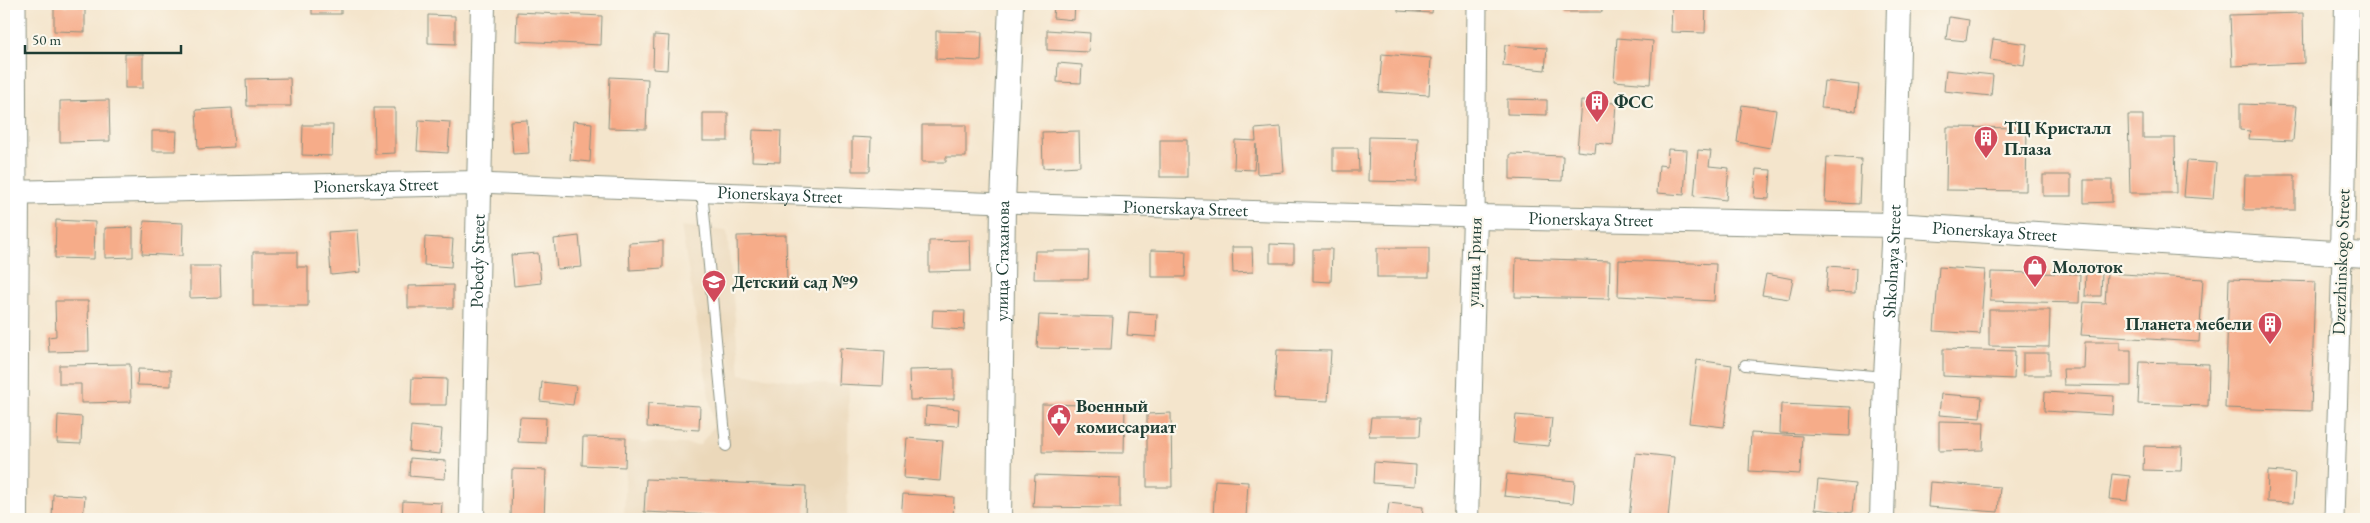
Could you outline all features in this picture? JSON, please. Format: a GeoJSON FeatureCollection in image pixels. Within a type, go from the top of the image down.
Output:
{"type":"FeatureCollection","features":[{"type":"Feature","properties":{"kind":"street"},"geometry":{"type":"LineString","coordinates":[[15,519],[10,193],[16,4]]}},
{"type":"Feature","properties":{"kind":"street","name":"Pobedy Street"},"geometry":{"type":"LineString","coordinates":[[472,519],[483,4]]}},
{"type":"Feature","properties":{"kind":"street","name":"улица Стаханова"},"geometry":{"type":"LineString","coordinates":[[999,519],[1003,203],[1011,4]]}},
{"type":"Feature","properties":{"kind":"street","name":"улица Гриня"},"geometry":{"type":"LineString","coordinates":[[1466,519],[1475,217],[1477,4]]}},
{"type":"Feature","properties":{"kind":"street","name":"Shkolnaya Street"},"geometry":{"type":"LineString","coordinates":[[1882,519],[1886,377],[1894,225],[1899,4]]}},
{"type":"Feature","properties":{"kind":"street","name":"Dzerzhinskogo Street"},"geometry":{"type":"LineString","coordinates":[[2334,519],[2347,4]]}},
{"type":"Feature","properties":{"kind":"street","name":"Pionerskaya Street"},"geometry":{"type":"LineString","coordinates":[[10,193],[478,183],[1003,203],[1475,217],[1894,225],[2342,255],[2366,255]]}},
{"type":"Feature","properties":{"kind":"lane"},"geometry":{"type":"LineString","coordinates":[[702,191],[726,446]]}},
{"type":"Feature","properties":{"kind":"lane"},"geometry":{"type":"LineString","coordinates":[[1745,365],[1886,377]]}},
{"type":"Feature","properties":{"kind":"shaded area","name":"Детский сад №9"},"geometry":{"type":"Polygon","coordinates":[[[681,226],[727,231],[740,374],[849,387],[847,519],[624,519],[627,441],[700,445],[714,426],[681,226]]]}},
{"type":"Feature","properties":{"kind":"building"},"geometry":{"type":"Polygon","coordinates":[[[312,4],[341,4],[341,14],[312,14],[312,4]]]}},
{"type":"Feature","properties":{"kind":"building"},"geometry":{"type":"Polygon","coordinates":[[[1054,4],[1075,4],[1074,20],[1053,18],[1054,4]]]}},
{"type":"Feature","properties":{"kind":"building"},"geometry":{"type":"Polygon","coordinates":[[[1398,4],[1433,4],[1432,13],[1398,11],[1398,4]]]}},
{"type":"Feature","properties":{"kind":"building"},"geometry":{"type":"Polygon","coordinates":[[[1564,4],[1602,4],[1602,12],[1564,12],[1564,4]]]}},
{"type":"Feature","properties":{"kind":"building"},"geometry":{"type":"Polygon","coordinates":[[[1672,4],[1706,4],[1705,33],[1671,32],[1672,4]]]}},
{"type":"Feature","properties":{"kind":"building"},"geometry":{"type":"Polygon","coordinates":[[[1948,4],[1983,4],[1983,6],[1948,6],[1948,4]]]}},
{"type":"Feature","properties":{"kind":"building"},"geometry":{"type":"Polygon","coordinates":[[[54,6],[85,6],[85,32],[54,31],[54,6]]]}},
{"type":"Feature","properties":{"kind":"building"},"geometry":{"type":"Polygon","coordinates":[[[517,12],[602,16],[601,45],[516,41],[517,12]]]}},
{"type":"Feature","properties":{"kind":"building"},"geometry":{"type":"Polygon","coordinates":[[[2303,13],[2304,63],[2232,66],[2230,15],[2303,13]]]}},
{"type":"Feature","properties":{"kind":"building"},"geometry":{"type":"Polygon","coordinates":[[[428,15],[455,16],[455,44],[428,43],[428,15]]]}},
{"type":"Feature","properties":{"kind":"building"},"geometry":{"type":"Polygon","coordinates":[[[1949,17],[1969,20],[1966,41],[1946,39],[1949,17]]]}},
{"type":"Feature","properties":{"kind":"building"},"geometry":{"type":"Polygon","coordinates":[[[1047,30],[1090,33],[1089,52],[1047,50],[1047,30]]]}},
{"type":"Feature","properties":{"kind":"building"},"geometry":{"type":"Polygon","coordinates":[[[936,31],[982,32],[981,61],[936,59],[936,31]]]}},
{"type":"Feature","properties":{"kind":"building"},"geometry":{"type":"Polygon","coordinates":[[[654,35],[669,36],[667,70],[653,69],[654,35]]]}},
{"type":"Feature","properties":{"kind":"building"},"geometry":{"type":"Polygon","coordinates":[[[1617,38],[1653,41],[1650,84],[1614,81],[1617,38]]]}},
{"type":"Feature","properties":{"kind":"building"},"geometry":{"type":"Polygon","coordinates":[[[1993,39],[2027,44],[2024,65],[1990,60],[1993,39]]]}},
{"type":"Feature","properties":{"kind":"building"},"geometry":{"type":"Polygon","coordinates":[[[1505,45],[1547,48],[1545,70],[1503,66],[1505,45]]]}},
{"type":"Feature","properties":{"kind":"building"},"geometry":{"type":"Polygon","coordinates":[[[125,54],[143,54],[143,88],[125,88],[125,54]]]}},
{"type":"Feature","properties":{"kind":"building"},"geometry":{"type":"Polygon","coordinates":[[[1382,54],[1431,58],[1429,95],[1379,92],[1382,54]]]}},
{"type":"Feature","properties":{"kind":"building"},"geometry":{"type":"Polygon","coordinates":[[[1058,63],[1082,65],[1081,83],[1057,82],[1058,63]]]}},
{"type":"Feature","properties":{"kind":"building"},"geometry":{"type":"Polygon","coordinates":[[[1946,70],[1993,75],[1991,96],[1944,91],[1946,70]]]}},
{"type":"Feature","properties":{"kind":"building"},"geometry":{"type":"Polygon","coordinates":[[[610,77],[648,79],[646,129],[608,128],[610,77]]]}},
{"type":"Feature","properties":{"kind":"building"},"geometry":{"type":"Polygon","coordinates":[[[290,78],[291,106],[247,106],[246,79],[290,78]]]}},
{"type":"Feature","properties":{"kind":"building"},"geometry":{"type":"Polygon","coordinates":[[[1824,81],[1859,85],[1856,111],[1821,108],[1824,81]]]}},
{"type":"Feature","properties":{"kind":"building"},"geometry":{"type":"Polygon","coordinates":[[[1507,99],[1547,100],[1547,115],[1507,114],[1507,99]]]}},
{"type":"Feature","properties":{"kind":"building"},"geometry":{"type":"Polygon","coordinates":[[[109,100],[110,141],[60,142],[60,101],[109,100]]]}},
{"type":"Feature","properties":{"kind":"building","name":"ФСС"},"geometry":{"type":"Polygon","coordinates":[[[1581,101],[1616,103],[1613,145],[1596,143],[1595,153],[1577,151],[1581,101]]]}},
{"type":"Feature","properties":{"kind":"building"},"geometry":{"type":"Polygon","coordinates":[[[2240,104],[2296,106],[2293,141],[2249,139],[2250,131],[2240,130],[2240,104]]]}},
{"type":"Feature","properties":{"kind":"building"},"geometry":{"type":"Polygon","coordinates":[[[1742,105],[1776,110],[1770,148],[1737,142],[1742,105]]]}},
{"type":"Feature","properties":{"kind":"building"},"geometry":{"type":"Polygon","coordinates":[[[232,108],[234,147],[198,149],[196,110],[232,108]]]}},
{"type":"Feature","properties":{"kind":"building"},"geometry":{"type":"Polygon","coordinates":[[[374,108],[395,108],[395,153],[375,154],[374,108]]]}},
{"type":"Feature","properties":{"kind":"building"},"geometry":{"type":"Polygon","coordinates":[[[703,113],[728,113],[728,141],[703,141],[703,113]]]}},
{"type":"Feature","properties":{"kind":"building"},"geometry":{"type":"Polygon","coordinates":[[[2128,115],[2143,115],[2143,138],[2175,138],[2176,193],[2130,193],[2128,115]]]}},
{"type":"Feature","properties":{"kind":"building"},"geometry":{"type":"Polygon","coordinates":[[[419,120],[450,122],[448,153],[417,151],[419,120]]]}},
{"type":"Feature","properties":{"kind":"building"},"geometry":{"type":"Polygon","coordinates":[[[527,120],[529,153],[513,154],[510,121],[527,120]]]}},
{"type":"Feature","properties":{"kind":"building"},"geometry":{"type":"Polygon","coordinates":[[[573,121],[592,123],[590,162],[570,160],[573,121]]]}},
{"type":"Feature","properties":{"kind":"building"},"geometry":{"type":"Polygon","coordinates":[[[303,125],[333,125],[332,156],[302,155],[303,125]]]}},
{"type":"Feature","properties":{"kind":"building"},"geometry":{"type":"Polygon","coordinates":[[[922,125],[966,125],[966,157],[946,157],[946,162],[922,162],[922,125]]]}},
{"type":"Feature","properties":{"kind":"building"},"geometry":{"type":"Polygon","coordinates":[[[1281,127],[1284,172],[1257,174],[1256,144],[1254,170],[1234,169],[1235,140],[1256,141],[1255,129],[1281,127]]]}},
{"type":"Feature","properties":{"kind":"building","name":"ТЦ Кристалл Плаза"},"geometry":{"type":"Polygon","coordinates":[[[1947,127],[2027,128],[2026,191],[1946,190],[1947,127]]]}},
{"type":"Feature","properties":{"kind":"building"},"geometry":{"type":"Polygon","coordinates":[[[753,130],[781,131],[780,162],[752,161],[753,130]]]}},
{"type":"Feature","properties":{"kind":"building"},"geometry":{"type":"Polygon","coordinates":[[[152,131],[177,131],[176,151],[152,151],[152,131]]]}},
{"type":"Feature","properties":{"kind":"building"},"geometry":{"type":"Polygon","coordinates":[[[1079,131],[1080,166],[1043,168],[1042,132],[1079,131]]]}},
{"type":"Feature","properties":{"kind":"building"},"geometry":{"type":"Polygon","coordinates":[[[852,137],[871,138],[870,171],[852,171],[852,137]]]}},
{"type":"Feature","properties":{"kind":"building"},"geometry":{"type":"Polygon","coordinates":[[[1369,137],[1418,138],[1417,182],[1368,181],[1369,137]]]}},
{"type":"Feature","properties":{"kind":"building"},"geometry":{"type":"Polygon","coordinates":[[[1160,140],[1187,140],[1187,177],[1160,177],[1160,140]]]}},
{"type":"Feature","properties":{"kind":"building"},"geometry":{"type":"Polygon","coordinates":[[[1333,148],[1358,148],[1359,171],[1333,171],[1333,148]]]}},
{"type":"Feature","properties":{"kind":"building"},"geometry":{"type":"Polygon","coordinates":[[[1668,149],[1687,150],[1684,195],[1657,193],[1659,165],[1667,166],[1668,149]]]}},
{"type":"Feature","properties":{"kind":"building"},"geometry":{"type":"Polygon","coordinates":[[[1698,150],[1711,151],[1709,166],[1729,168],[1726,200],[1694,196],[1698,150]]]}},
{"type":"Feature","properties":{"kind":"building"},"geometry":{"type":"Polygon","coordinates":[[[1510,154],[1563,156],[1562,181],[1510,179],[1510,154]]]}},
{"type":"Feature","properties":{"kind":"building"},"geometry":{"type":"Polygon","coordinates":[[[1827,157],[1861,159],[1859,204],[1825,202],[1827,157]]]}},
{"type":"Feature","properties":{"kind":"building"},"geometry":{"type":"Polygon","coordinates":[[[2187,161],[2216,163],[2213,199],[2184,197],[2187,161]]]}},
{"type":"Feature","properties":{"kind":"building"},"geometry":{"type":"Polygon","coordinates":[[[1756,169],[1771,170],[1769,199],[1754,198],[1756,169]]]}},
{"type":"Feature","properties":{"kind":"building"},"geometry":{"type":"Polygon","coordinates":[[[2043,175],[2071,175],[2071,196],[2043,196],[2043,175]]]}},
{"type":"Feature","properties":{"kind":"building"},"geometry":{"type":"Polygon","coordinates":[[[2245,175],[2295,175],[2295,210],[2244,210],[2245,175]]]}},
{"type":"Feature","properties":{"kind":"building"},"geometry":{"type":"Polygon","coordinates":[[[2084,180],[2112,180],[2112,202],[2084,203],[2084,180]]]}},
{"type":"Feature","properties":{"kind":"building"},"geometry":{"type":"Polygon","coordinates":[[[56,220],[95,222],[94,259],[55,258],[56,220]]]}},
{"type":"Feature","properties":{"kind":"building"},"geometry":{"type":"Polygon","coordinates":[[[144,221],[183,223],[182,256],[142,254],[144,221]]]}},
{"type":"Feature","properties":{"kind":"building"},"geometry":{"type":"Polygon","coordinates":[[[133,227],[133,257],[105,258],[105,228],[133,227]]]}},
{"type":"Feature","properties":{"kind":"building"},"geometry":{"type":"Polygon","coordinates":[[[358,230],[361,272],[331,275],[328,232],[358,230]]]}},
{"type":"Feature","properties":{"kind":"building"},"geometry":{"type":"Polygon","coordinates":[[[786,235],[787,284],[738,285],[737,236],[786,235]]]}},
{"type":"Feature","properties":{"kind":"building"},"geometry":{"type":"Polygon","coordinates":[[[579,236],[582,267],[557,269],[554,239],[579,236]]]}},
{"type":"Feature","properties":{"kind":"building"},"geometry":{"type":"Polygon","coordinates":[[[425,237],[453,239],[451,267],[424,265],[425,237]]]}},
{"type":"Feature","properties":{"kind":"building"},"geometry":{"type":"Polygon","coordinates":[[[970,240],[971,271],[929,272],[929,241],[970,240]]]}},
{"type":"Feature","properties":{"kind":"building"},"geometry":{"type":"Polygon","coordinates":[[[663,241],[663,268],[630,270],[629,243],[663,241]]]}},
{"type":"Feature","properties":{"kind":"building"},"geometry":{"type":"Polygon","coordinates":[[[1270,244],[1294,245],[1294,263],[1270,263],[1270,244]]]}},
{"type":"Feature","properties":{"kind":"building"},"geometry":{"type":"Polygon","coordinates":[[[1232,247],[1252,247],[1253,272],[1233,273],[1232,247]]]}},
{"type":"Feature","properties":{"kind":"building"},"geometry":{"type":"Polygon","coordinates":[[[1377,248],[1429,248],[1429,277],[1377,277],[1377,248]]]}},
{"type":"Feature","properties":{"kind":"building"},"geometry":{"type":"Polygon","coordinates":[[[1313,249],[1332,249],[1331,282],[1313,281],[1313,249]]]}},
{"type":"Feature","properties":{"kind":"building"},"geometry":{"type":"Polygon","coordinates":[[[1151,250],[1186,251],[1185,277],[1151,277],[1151,250]]]}},
{"type":"Feature","properties":{"kind":"building"},"geometry":{"type":"Polygon","coordinates":[[[1035,251],[1089,251],[1088,279],[1034,279],[1035,251]]]}},
{"type":"Feature","properties":{"kind":"building"},"geometry":{"type":"Polygon","coordinates":[[[253,252],[297,252],[297,267],[308,267],[308,306],[253,306],[253,252]]]}},
{"type":"Feature","properties":{"kind":"building"},"geometry":{"type":"Polygon","coordinates":[[[538,253],[541,283],[514,286],[511,255],[538,253]]]}},
{"type":"Feature","properties":{"kind":"building"},"geometry":{"type":"Polygon","coordinates":[[[1516,258],[1610,261],[1609,299],[1515,297],[1516,258]]]}},
{"type":"Feature","properties":{"kind":"building"},"geometry":{"type":"Polygon","coordinates":[[[1619,260],[1716,264],[1714,301],[1618,296],[1619,260]]]}},
{"type":"Feature","properties":{"kind":"building"},"geometry":{"type":"Polygon","coordinates":[[[190,266],[220,266],[221,297],[190,298],[190,266]]]}},
{"type":"Feature","properties":{"kind":"building"},"geometry":{"type":"Polygon","coordinates":[[[1828,266],[1856,268],[1855,293],[1826,292],[1828,266]]]}},
{"type":"Feature","properties":{"kind":"building"},"geometry":{"type":"Polygon","coordinates":[[[1939,267],[1985,270],[1980,334],[1934,331],[1939,267]]]}},
{"type":"Feature","properties":{"kind":"building"},"geometry":{"type":"Polygon","coordinates":[[[2086,271],[2102,272],[2101,296],[2085,296],[2086,271]]]}},
{"type":"Feature","properties":{"kind":"building","name":"Молоток"},"geometry":{"type":"Polygon","coordinates":[[[1991,272],[2080,274],[2079,303],[1990,301],[1991,272]]]}},
{"type":"Feature","properties":{"kind":"building"},"geometry":{"type":"Polygon","coordinates":[[[2107,273],[2203,279],[2199,342],[2081,335],[2084,302],[2105,303],[2107,273]]]}},
{"type":"Feature","properties":{"kind":"building"},"geometry":{"type":"Polygon","coordinates":[[[1766,274],[1793,279],[1789,299],[1762,295],[1766,274]]]}},
{"type":"Feature","properties":{"kind":"building","name":"Планета мебели"},"geometry":{"type":"Polygon","coordinates":[[[2229,279],[2315,282],[2311,411],[2225,408],[2229,279]]]}},
{"type":"Feature","properties":{"kind":"building"},"geometry":{"type":"Polygon","coordinates":[[[453,285],[453,308],[408,308],[408,286],[453,285]]]}},
{"type":"Feature","properties":{"kind":"building"},"geometry":{"type":"Polygon","coordinates":[[[55,301],[88,301],[89,351],[49,352],[48,337],[56,336],[55,301]]]}},
{"type":"Feature","properties":{"kind":"building"},"geometry":{"type":"Polygon","coordinates":[[[933,310],[965,311],[964,330],[932,328],[933,310]]]}},
{"type":"Feature","properties":{"kind":"building"},"geometry":{"type":"Polygon","coordinates":[[[1989,310],[2050,310],[2049,347],[1989,346],[1989,310]]]}},
{"type":"Feature","properties":{"kind":"building"},"geometry":{"type":"Polygon","coordinates":[[[1129,312],[1157,314],[1156,337],[1127,335],[1129,312]]]}},
{"type":"Feature","properties":{"kind":"building"},"geometry":{"type":"Polygon","coordinates":[[[1039,315],[1113,317],[1111,349],[1037,348],[1039,315]]]}},
{"type":"Feature","properties":{"kind":"building"},"geometry":{"type":"Polygon","coordinates":[[[2085,342],[2120,342],[2120,350],[2131,350],[2131,386],[2064,385],[2063,369],[2084,369],[2085,342]]]}},
{"type":"Feature","properties":{"kind":"building"},"geometry":{"type":"Polygon","coordinates":[[[840,348],[885,351],[883,386],[838,384],[840,348]]]}},
{"type":"Feature","properties":{"kind":"building"},"geometry":{"type":"Polygon","coordinates":[[[1943,349],[2015,351],[2014,379],[1943,376],[1943,349]]]}},
{"type":"Feature","properties":{"kind":"building"},"geometry":{"type":"Polygon","coordinates":[[[1277,350],[1331,351],[1328,401],[1274,398],[1277,350]]]}},
{"type":"Feature","properties":{"kind":"building"},"geometry":{"type":"Polygon","coordinates":[[[2023,353],[2049,353],[2049,375],[2023,375],[2023,353]]]}},
{"type":"Feature","properties":{"kind":"building"},"geometry":{"type":"Polygon","coordinates":[[[1697,360],[1732,365],[1724,427],[1689,423],[1697,360]]]}},
{"type":"Feature","properties":{"kind":"building"},"geometry":{"type":"Polygon","coordinates":[[[2140,362],[2209,364],[2208,406],[2138,404],[2140,362]]]}},
{"type":"Feature","properties":{"kind":"building"},"geometry":{"type":"Polygon","coordinates":[[[130,364],[131,402],[81,403],[81,384],[59,384],[59,365],[130,364]]]}},
{"type":"Feature","properties":{"kind":"building"},"geometry":{"type":"Polygon","coordinates":[[[138,369],[171,370],[171,386],[137,385],[138,369]]]}},
{"type":"Feature","properties":{"kind":"building"},"geometry":{"type":"Polygon","coordinates":[[[954,369],[954,399],[910,400],[909,370],[954,369]]]}},
{"type":"Feature","properties":{"kind":"building"},"geometry":{"type":"Polygon","coordinates":[[[412,378],[447,379],[446,405],[411,405],[412,378]]]}},
{"type":"Feature","properties":{"kind":"building"},"geometry":{"type":"Polygon","coordinates":[[[542,382],[576,386],[573,405],[540,401],[542,382]]]}},
{"type":"Feature","properties":{"kind":"building"},"geometry":{"type":"Polygon","coordinates":[[[2045,392],[2114,396],[2113,415],[2044,411],[2045,392]]]}},
{"type":"Feature","properties":{"kind":"building"},"geometry":{"type":"Polygon","coordinates":[[[1941,394],[1982,397],[1980,418],[1939,415],[1941,394]]]}},
{"type":"Feature","properties":{"kind":"building"},"geometry":{"type":"Polygon","coordinates":[[[648,403],[700,406],[699,430],[647,427],[648,403]]]}},
{"type":"Feature","properties":{"kind":"building","name":"Военный комиссариат"},"geometry":{"type":"Polygon","coordinates":[[[1042,404],[1125,406],[1124,453],[1042,452],[1042,404]]]}},
{"type":"Feature","properties":{"kind":"building"},"geometry":{"type":"Polygon","coordinates":[[[1781,404],[1851,407],[1850,436],[1780,433],[1781,404]]]}},
{"type":"Feature","properties":{"kind":"building"},"geometry":{"type":"Polygon","coordinates":[[[926,406],[959,409],[958,426],[925,424],[926,406]]]}},
{"type":"Feature","properties":{"kind":"building"},"geometry":{"type":"Polygon","coordinates":[[[1171,413],[1172,487],[1147,487],[1147,414],[1171,413]]]}},
{"type":"Feature","properties":{"kind":"building"},"geometry":{"type":"Polygon","coordinates":[[[58,415],[82,417],[81,444],[57,443],[58,415]]]}},
{"type":"Feature","properties":{"kind":"building"},"geometry":{"type":"Polygon","coordinates":[[[1516,415],[1552,418],[1549,446],[1513,443],[1516,415]]]}},
{"type":"Feature","properties":{"kind":"building"},"geometry":{"type":"Polygon","coordinates":[[[520,417],[546,418],[545,443],[518,442],[520,417]]]}},
{"type":"Feature","properties":{"kind":"building"},"geometry":{"type":"Polygon","coordinates":[[[1371,417],[1421,417],[1420,436],[1369,436],[1371,417]]]}},
{"type":"Feature","properties":{"kind":"building"},"geometry":{"type":"Polygon","coordinates":[[[1939,421],[1984,422],[1983,450],[1939,451],[1939,421]]]}},
{"type":"Feature","properties":{"kind":"building"},"geometry":{"type":"Polygon","coordinates":[[[411,426],[442,429],[440,454],[409,451],[411,426]]]}},
{"type":"Feature","properties":{"kind":"building"},"geometry":{"type":"Polygon","coordinates":[[[1751,433],[1802,436],[1800,474],[1749,471],[1751,433]]]}},
{"type":"Feature","properties":{"kind":"building"},"geometry":{"type":"Polygon","coordinates":[[[583,437],[626,438],[625,467],[582,465],[583,437]]]}},
{"type":"Feature","properties":{"kind":"building"},"geometry":{"type":"Polygon","coordinates":[[[907,438],[943,441],[940,481],[904,478],[907,438]]]}},
{"type":"Feature","properties":{"kind":"building"},"geometry":{"type":"Polygon","coordinates":[[[2144,446],[2182,447],[2181,471],[2143,470],[2144,446]]]}},
{"type":"Feature","properties":{"kind":"building"},"geometry":{"type":"Polygon","coordinates":[[[1636,453],[1674,457],[1668,519],[1629,519],[1636,453]]]}},
{"type":"Feature","properties":{"kind":"building"},"geometry":{"type":"Polygon","coordinates":[[[410,458],[446,461],[445,479],[409,476],[410,458]]]}},
{"type":"Feature","properties":{"kind":"building"},"geometry":{"type":"Polygon","coordinates":[[[1374,462],[1416,465],[1415,486],[1373,483],[1374,462]]]}},
{"type":"Feature","properties":{"kind":"building"},"geometry":{"type":"Polygon","coordinates":[[[512,469],[546,470],[544,519],[511,518],[512,469]]]}},
{"type":"Feature","properties":{"kind":"building"},"geometry":{"type":"Polygon","coordinates":[[[2268,471],[2295,473],[2293,503],[2267,502],[2268,471]]]}},
{"type":"Feature","properties":{"kind":"building"},"geometry":{"type":"Polygon","coordinates":[[[1507,474],[1575,481],[1573,503],[1504,496],[1507,474]]]}},
{"type":"Feature","properties":{"kind":"building"},"geometry":{"type":"Polygon","coordinates":[[[2112,474],[2130,476],[2127,501],[2109,499],[2112,474]]]}},
{"type":"Feature","properties":{"kind":"building"},"geometry":{"type":"Polygon","coordinates":[[[1035,475],[1120,478],[1120,508],[1033,507],[1035,475]]]}},
{"type":"Feature","properties":{"kind":"building"},"geometry":{"type":"Polygon","coordinates":[[[646,479],[806,486],[805,519],[644,512],[646,479]]]}},
{"type":"Feature","properties":{"kind":"building"},"geometry":{"type":"Polygon","coordinates":[[[1215,480],[1248,482],[1246,518],[1213,517],[1215,480]]]}},
{"type":"Feature","properties":{"kind":"building"},"geometry":{"type":"Polygon","coordinates":[[[1818,480],[1855,484],[1852,513],[1815,509],[1818,480]]]}},
{"type":"Feature","properties":{"kind":"building"},"geometry":{"type":"Polygon","coordinates":[[[1930,482],[2000,487],[1998,512],[1928,507],[1930,482]]]}},
{"type":"Feature","properties":{"kind":"building"},"geometry":{"type":"Polygon","coordinates":[[[53,494],[85,496],[83,519],[52,519],[53,494]]]}},
{"type":"Feature","properties":{"kind":"building"},"geometry":{"type":"Polygon","coordinates":[[[903,494],[954,497],[953,519],[901,519],[903,494]]]}},
{"type":"Feature","properties":{"kind":"building"},"geometry":{"type":"Polygon","coordinates":[[[403,501],[442,503],[441,519],[402,519],[403,501]]]}},
{"type":"Feature","properties":{"kind":"building"},"geometry":{"type":"Polygon","coordinates":[[[1389,503],[1423,507],[1422,519],[1387,519],[1389,503]]]}},
{"type":"Feature","properties":{"kind":"place","name":"ФСС"},"geometry":{"type":"Point","coordinates":[1597,123]}},
{"type":"Feature","properties":{"kind":"place","name":"ТЦ Кристалл Плаза"},"geometry":{"type":"Point","coordinates":[1986,159]}},
{"type":"Feature","properties":{"kind":"place","name":"Молоток"},"geometry":{"type":"Point","coordinates":[2035,288]}},
{"type":"Feature","properties":{"kind":"place","name":"Детский сад №9"},"geometry":{"type":"Point","coordinates":[714,303]}},
{"type":"Feature","properties":{"kind":"place","name":"Планета мебели"},"geometry":{"type":"Point","coordinates":[2270,345]}},
{"type":"Feature","properties":{"kind":"place","name":"Военный комиссариат"},"geometry":{"type":"Point","coordinates":[1059,437]}}]}
